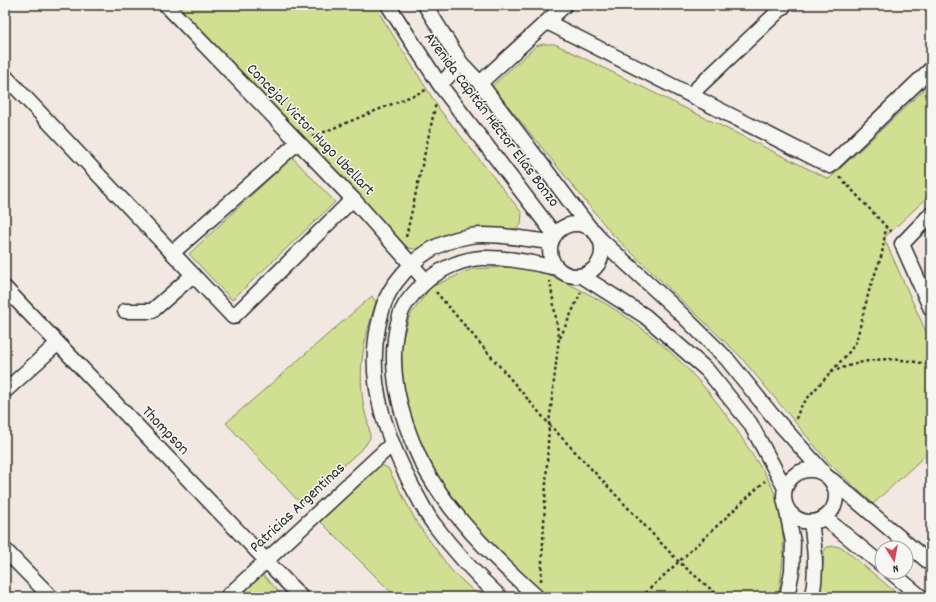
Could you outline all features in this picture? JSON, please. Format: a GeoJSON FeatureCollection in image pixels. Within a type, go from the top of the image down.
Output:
{"type":"FeatureCollection","features":[{"type":"Feature","properties":{"kind":"street","name":"Concejal Victor Hugo Ubellart"},"geometry":{"type":"LineString","coordinates":[[166,5],[297,143],[353,199],[426,281]]}},
{"type":"Feature","properties":{"kind":"street","name":"Avenida Capitán Héctor Elías Bonzo"},"geometry":{"type":"LineString","coordinates":[[388,5],[440,85],[553,238]]}},
{"type":"Feature","properties":{"kind":"street","name":"Avenida Capitán Héctor Elías Bonzo"},"geometry":{"type":"LineString","coordinates":[[425,5],[461,63],[480,83],[588,227]]}},
{"type":"Feature","properties":{"kind":"street"},"geometry":{"type":"LineString","coordinates":[[480,83],[565,5]]}},
{"type":"Feature","properties":{"kind":"street"},"geometry":{"type":"LineString","coordinates":[[690,95],[785,5]]}},
{"type":"Feature","properties":{"kind":"street"},"geometry":{"type":"LineString","coordinates":[[548,22],[830,166],[931,69]]}},
{"type":"Feature","properties":{"kind":"street"},"geometry":{"type":"LineString","coordinates":[[440,85],[461,63]]}},
{"type":"Feature","properties":{"kind":"street"},"geometry":{"type":"LineString","coordinates":[[5,76],[233,317],[353,199]]}},
{"type":"Feature","properties":{"kind":"street"},"geometry":{"type":"LineString","coordinates":[[172,253],[297,143]]}},
{"type":"Feature","properties":{"kind":"street"},"geometry":{"type":"LineString","coordinates":[[931,214],[902,244],[931,309]]}},
{"type":"Feature","properties":{"kind":"street"},"geometry":{"type":"LineString","coordinates":[[552,267],[550,252],[553,238],[562,228],[571,225],[580,224],[588,227],[672,305],[727,359],[835,486],[836,499],[831,512],[825,518],[811,522],[798,519],[791,514],[786,506]]}},
{"type":"Feature","properties":{"kind":"street"},"geometry":{"type":"LineString","coordinates":[[500,597],[481,580],[432,522],[401,465],[382,418],[375,375],[374,347],[383,303],[407,258],[424,254],[441,244],[471,236],[553,238]]}},
{"type":"Feature","properties":{"kind":"street"},"geometry":{"type":"LineString","coordinates":[[584,278],[594,270],[602,258],[603,249],[601,240]]}},
{"type":"Feature","properties":{"kind":"street"},"geometry":{"type":"LineString","coordinates":[[538,593],[498,561],[438,490],[420,459],[402,414],[395,382],[395,353],[399,318],[408,301],[426,281],[453,265],[481,258],[512,259],[552,267],[564,274],[584,278],[645,316],[707,370],[750,423],[785,488]]}},
{"type":"Feature","properties":{"kind":"street"},"geometry":{"type":"LineString","coordinates":[[125,311],[152,311],[193,275]]}},
{"type":"Feature","properties":{"kind":"street","name":"Thompson"},"geometry":{"type":"LineString","coordinates":[[5,288],[301,597]]}},
{"type":"Feature","properties":{"kind":"street"},"geometry":{"type":"LineString","coordinates":[[5,391],[57,344]]}},
{"type":"Feature","properties":{"kind":"street","name":"Patricias Argentinas"},"geometry":{"type":"LineString","coordinates":[[227,597],[265,560],[392,444]]}},
{"type":"Feature","properties":{"kind":"street"},"geometry":{"type":"LineString","coordinates":[[787,597],[792,571],[793,542],[784,497],[785,488],[789,480],[800,472],[814,470],[826,475],[931,564]]}},
{"type":"Feature","properties":{"kind":"street"},"geometry":{"type":"LineString","coordinates":[[825,518],[874,558]]}},
{"type":"Feature","properties":{"kind":"street"},"geometry":{"type":"LineString","coordinates":[[811,522],[816,550],[815,583],[812,597]]}},
{"type":"Feature","properties":{"kind":"street"},"geometry":{"type":"LineString","coordinates":[[5,550],[51,597]]}},
{"type":"Feature","properties":{"kind":"street"},"geometry":{"type":"LineString","coordinates":[[901,580],[921,597]]}},
{"type":"Feature","properties":{"kind":"path"},"geometry":{"type":"LineString","coordinates":[[297,143],[440,85]]}},
{"type":"Feature","properties":{"kind":"path"},"geometry":{"type":"LineString","coordinates":[[407,258],[440,85]]}},
{"type":"Feature","properties":{"kind":"path"},"geometry":{"type":"LineString","coordinates":[[830,166],[902,244]]}},
{"type":"Feature","properties":{"kind":"path"},"geometry":{"type":"LineString","coordinates":[[792,437],[800,408],[850,352],[860,332],[869,292],[882,254],[886,227]]}},
{"type":"Feature","properties":{"kind":"path"},"geometry":{"type":"LineString","coordinates":[[538,593],[549,424],[559,338],[552,267]]}},
{"type":"Feature","properties":{"kind":"path"},"geometry":{"type":"LineString","coordinates":[[559,338],[584,278]]}},
{"type":"Feature","properties":{"kind":"path"},"geometry":{"type":"LineString","coordinates":[[426,281],[549,424],[679,562],[720,597]]}},
{"type":"Feature","properties":{"kind":"path"},"geometry":{"type":"LineString","coordinates":[[831,372],[853,364],[888,358],[931,365]]}},
{"type":"Feature","properties":{"kind":"path"},"geometry":{"type":"LineString","coordinates":[[641,597],[776,471]]}},
{"type":"Feature","properties":{"kind":"green space"},"geometry":{"type":"Polygon","coordinates":[[[175,5],[374,5],[440,110],[522,213],[521,225],[517,228],[507,230],[470,230],[446,236],[416,249],[408,248],[175,5]]]}},
{"type":"Feature","properties":{"kind":"green space"},"geometry":{"type":"Polygon","coordinates":[[[543,44],[555,44],[829,179],[931,83],[931,194],[884,238],[931,343],[931,450],[873,504],[830,464],[739,355],[612,234],[492,86],[536,46],[543,44]]]}},
{"type":"Feature","properties":{"kind":"green space"},"geometry":{"type":"Polygon","coordinates":[[[292,157],[335,202],[232,300],[189,254],[292,157]]]}},
{"type":"Feature","properties":{"kind":"green space"},"geometry":{"type":"Polygon","coordinates":[[[511,267],[552,275],[606,304],[632,321],[678,360],[719,405],[766,475],[777,500],[783,528],[782,570],[778,597],[548,597],[503,558],[475,527],[434,471],[413,425],[403,384],[401,344],[409,317],[431,287],[472,269],[511,267]]]}},
{"type":"Feature","properties":{"kind":"green space"},"geometry":{"type":"Polygon","coordinates":[[[372,296],[376,302],[365,342],[361,380],[364,408],[369,426],[370,438],[365,446],[301,504],[226,423],[372,296]]]}},
{"type":"Feature","properties":{"kind":"green space"},"geometry":{"type":"Polygon","coordinates":[[[379,464],[388,468],[417,523],[451,570],[480,597],[396,597],[319,520],[379,464]]]}},
{"type":"Feature","properties":{"kind":"green space"},"geometry":{"type":"Polygon","coordinates":[[[835,546],[843,548],[874,574],[874,580],[881,580],[901,597],[820,597],[824,551],[827,547],[835,546]]]}},
{"type":"Feature","properties":{"kind":"green space"},"geometry":{"type":"Polygon","coordinates":[[[260,572],[284,597],[234,597],[260,572]]]}}]}
